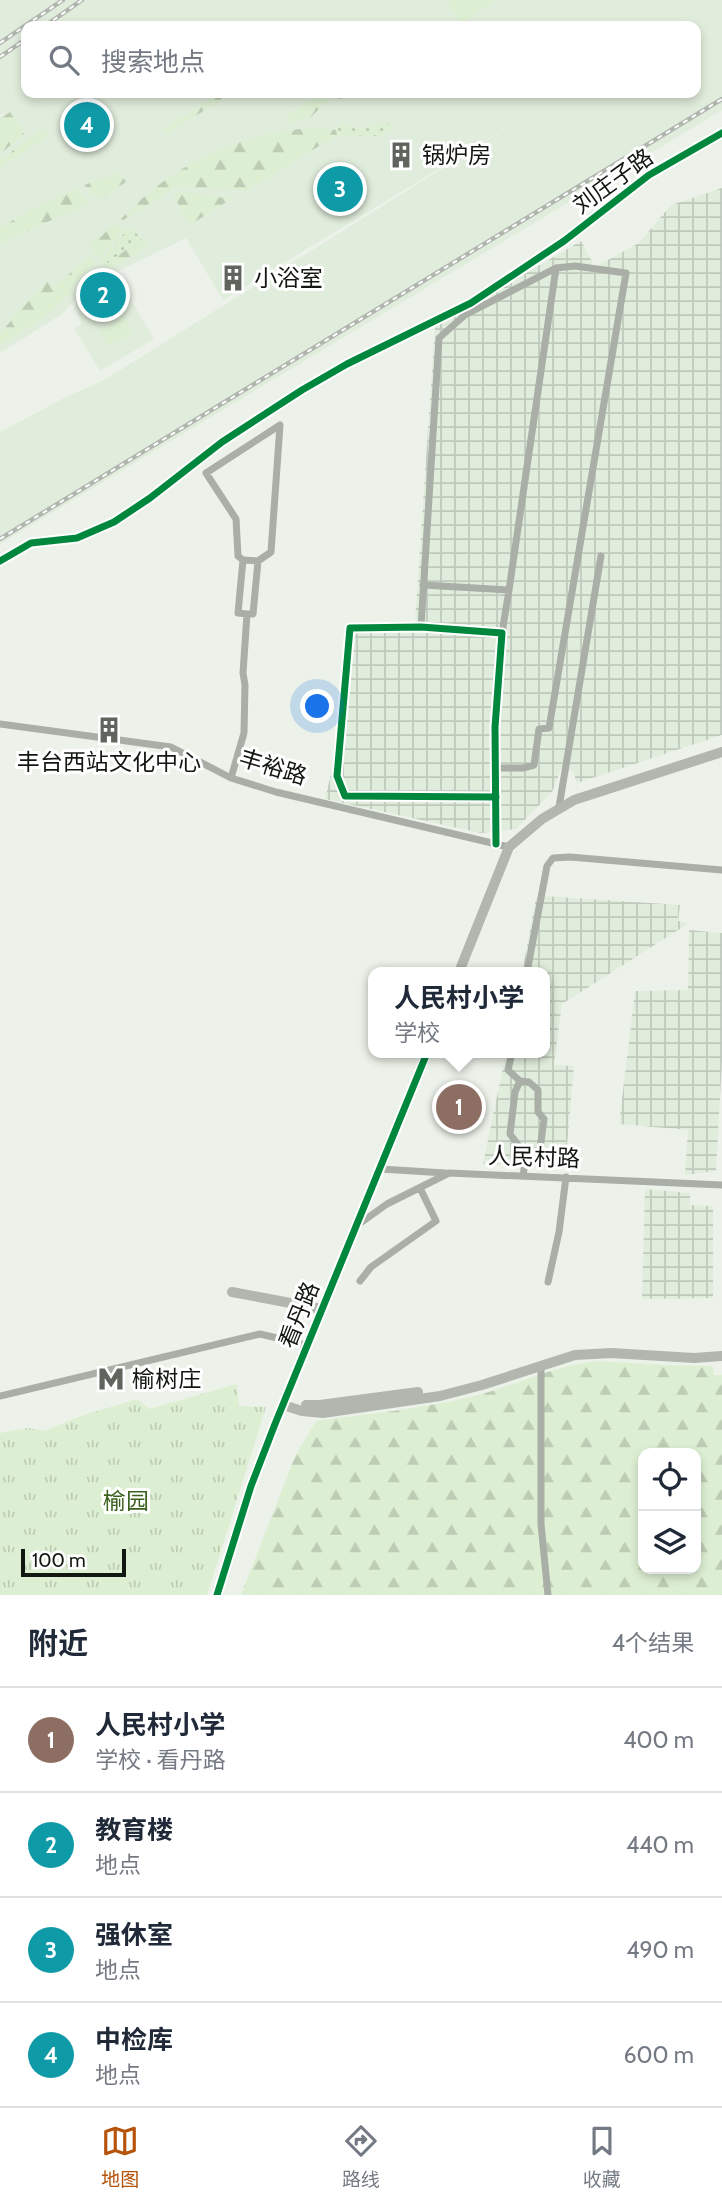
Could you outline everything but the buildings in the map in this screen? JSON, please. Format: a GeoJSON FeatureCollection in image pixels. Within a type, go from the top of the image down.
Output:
{"type":"FeatureCollection","features":[{"type":"Feature","properties":{"kind":"street","name":"刘庄子路"},"geometry":{"type":"LineString","coordinates":[[0,561],[31,543],[76,538],[114,522],[150,498],[222,442],[302,390],[347,364],[471,303],[564,241],[649,175],[722,133]]}},
{"type":"Feature","properties":{"kind":"street"},"geometry":{"type":"LineString","coordinates":[[421,627],[439,338],[466,315],[556,268],[575,266],[626,273],[549,727],[539,729],[534,765],[523,768],[496,768]]}},
{"type":"Feature","properties":{"kind":"street"},"geometry":{"type":"LineString","coordinates":[[496,844],[495,727],[502,633],[556,268]]}},
{"type":"Feature","properties":{"kind":"street"},"geometry":{"type":"LineString","coordinates":[[280,425],[271,552],[258,561],[243,560],[237,556],[236,519],[206,473],[280,425]]}},
{"type":"Feature","properties":{"kind":"street"},"geometry":{"type":"LineString","coordinates":[[559,807],[601,556]]}},
{"type":"Feature","properties":{"kind":"street"},"geometry":{"type":"LineString","coordinates":[[243,560],[238,613],[247,614],[253,614],[258,561]]}},
{"type":"Feature","properties":{"kind":"street"},"geometry":{"type":"LineString","coordinates":[[423,585],[509,590]]}},
{"type":"Feature","properties":{"kind":"street"},"geometry":{"type":"LineString","coordinates":[[231,778],[244,733],[243,673],[247,614]]}},
{"type":"Feature","properties":{"kind":"street"},"geometry":{"type":"LineString","coordinates":[[496,797],[345,796],[337,776],[350,628],[421,627],[502,633]]}},
{"type":"Feature","properties":{"kind":"street","name":"丰裕路"},"geometry":{"type":"LineString","coordinates":[[0,724],[171,747],[231,778],[310,800],[509,847]]}},
{"type":"Feature","properties":{"kind":"street"},"geometry":{"type":"LineString","coordinates":[[462,967],[509,847],[524,832],[559,807],[590,794],[722,752]]}},
{"type":"Feature","properties":{"kind":"street"},"geometry":{"type":"LineString","coordinates":[[528,967],[547,866],[553,859],[570,857],[722,870]]}},
{"type":"Feature","properties":{"kind":"street","name":"看丹路"},"geometry":{"type":"LineString","coordinates":[[217,1595],[251,1486],[426,1058]]}},
{"type":"Feature","properties":{"kind":"street"},"geometry":{"type":"LineString","coordinates":[[511,1058],[508,1070],[520,1081],[529,1082],[538,1090],[538,1112],[544,1119],[540,1149],[526,1155]]}},
{"type":"Feature","properties":{"kind":"street"},"geometry":{"type":"LineString","coordinates":[[520,1081],[515,1092],[510,1134],[526,1155],[523,1176]]}},
{"type":"Feature","properties":{"kind":"street"},"geometry":{"type":"LineString","coordinates":[[381,1169],[449,1174]]}},
{"type":"Feature","properties":{"kind":"street","name":"人民村路"},"geometry":{"type":"LineString","coordinates":[[358,1224],[387,1204],[449,1174],[722,1185]]}},
{"type":"Feature","properties":{"kind":"street"},"geometry":{"type":"LineString","coordinates":[[548,1282],[566,1177]]}},
{"type":"Feature","properties":{"kind":"street"},"geometry":{"type":"LineString","coordinates":[[360,1281],[371,1267],[436,1220],[419,1188]]}},
{"type":"Feature","properties":{"kind":"street"},"geometry":{"type":"LineString","coordinates":[[232,1292],[322,1309]]}},
{"type":"Feature","properties":{"kind":"street"},"geometry":{"type":"LineString","coordinates":[[0,1396],[260,1334],[307,1345]]}},
{"type":"Feature","properties":{"kind":"street"},"geometry":{"type":"LineString","coordinates":[[285,1401],[320,1405],[439,1389],[471,1382],[550,1355],[583,1347],[688,1352],[722,1350]]}},
{"type":"Feature","properties":{"kind":"street"},"geometry":{"type":"LineString","coordinates":[[285,1401],[302,1411],[323,1413],[440,1396],[575,1355],[593,1353],[673,1358],[722,1356]]}},
{"type":"Feature","properties":{"kind":"street"},"geometry":{"type":"LineString","coordinates":[[541,1365],[541,1524],[548,1595]]}},
{"type":"Feature","properties":{"kind":"shaded area"},"geometry":{"type":"Polygon","coordinates":[[[0,0],[722,0],[722,110],[0,544],[0,432],[104,380],[536,110],[223,300],[186,238],[115,273],[154,339],[100,371],[74,328],[82,323],[75,309],[77,298],[61,315],[0,353],[0,117],[14,107],[0,115],[0,0]]]}},
{"type":"Feature","properties":{"kind":"shaded area"},"geometry":{"type":"Polygon","coordinates":[[[722,188],[722,735],[577,783],[573,771],[561,769],[552,792],[516,829],[481,833],[325,799],[333,766],[347,623],[415,622],[435,326],[581,241],[595,267],[639,243],[671,205],[722,188]]]}},
{"type":"Feature","properties":{"kind":"shaded area"},"geometry":{"type":"Polygon","coordinates":[[[544,896],[680,905],[678,921],[689,923],[562,1004],[554,1065],[574,1066],[565,1168],[483,1164],[505,1058],[550,1058],[550,967],[523,967],[536,898],[544,896]]]}},
{"type":"Feature","properties":{"kind":"shaded area"},"geometry":{"type":"Polygon","coordinates":[[[689,930],[722,933],[722,1061],[716,1171],[685,1175],[688,1130],[619,1124],[635,991],[688,990],[689,930]]]}},
{"type":"Feature","properties":{"kind":"shaded area"},"geometry":{"type":"Polygon","coordinates":[[[645,1189],[690,1193],[690,1205],[713,1206],[713,1298],[642,1299],[645,1189]]]}},
{"type":"Feature","properties":{"kind":"green space"},"geometry":{"type":"Polygon","coordinates":[[[447,0],[497,0],[464,21],[460,21],[447,0]]]}},
{"type":"Feature","properties":{"kind":"green space"},"geometry":{"type":"Polygon","coordinates":[[[212,98],[222,98],[165,134],[163,130],[212,98]]]}},
{"type":"Feature","properties":{"kind":"green space"},"geometry":{"type":"Polygon","coordinates":[[[312,98],[330,98],[311,117],[290,123],[287,116],[312,98]]]}},
{"type":"Feature","properties":{"kind":"green space"},"geometry":{"type":"Polygon","coordinates":[[[10,112],[24,134],[0,154],[0,119],[10,112]]]}},
{"type":"Feature","properties":{"kind":"green space"},"geometry":{"type":"Polygon","coordinates":[[[384,122],[395,127],[379,136],[337,135],[336,130],[342,124],[359,129],[384,122]]]}},
{"type":"Feature","properties":{"kind":"green space"},"geometry":{"type":"Polygon","coordinates":[[[318,128],[336,130],[337,135],[246,191],[178,186],[121,219],[163,182],[211,154],[263,135],[318,128]]]}},
{"type":"Feature","properties":{"kind":"green space"},"geometry":{"type":"Polygon","coordinates":[[[42,129],[51,134],[0,167],[0,160],[42,129]]]}},
{"type":"Feature","properties":{"kind":"green space"},"geometry":{"type":"Polygon","coordinates":[[[120,173],[126,182],[99,199],[84,185],[120,173]]]}},
{"type":"Feature","properties":{"kind":"green space"},"geometry":{"type":"Polygon","coordinates":[[[76,189],[90,203],[0,243],[0,228],[32,209],[76,189]]]}},
{"type":"Feature","properties":{"kind":"green space"},"geometry":{"type":"Polygon","coordinates":[[[185,192],[231,199],[190,225],[173,195],[185,192]]]}},
{"type":"Feature","properties":{"kind":"green space"},"geometry":{"type":"Polygon","coordinates":[[[113,224],[124,230],[99,258],[93,254],[94,249],[90,243],[98,235],[101,237],[113,224]]]}},
{"type":"Feature","properties":{"kind":"green space"},"geometry":{"type":"Polygon","coordinates":[[[132,228],[141,239],[105,265],[100,261],[127,230],[132,228]]]}},
{"type":"Feature","properties":{"kind":"green space"},"geometry":{"type":"Polygon","coordinates":[[[141,239],[148,246],[109,269],[105,265],[141,239]]]}},
{"type":"Feature","properties":{"kind":"green space"},"geometry":{"type":"Polygon","coordinates":[[[90,257],[96,261],[77,280],[71,293],[49,314],[0,345],[0,333],[47,281],[52,288],[90,257]]]}},
{"type":"Feature","properties":{"kind":"green space"},"geometry":{"type":"Polygon","coordinates":[[[124,317],[133,332],[109,346],[100,332],[124,317]]]}},
{"type":"Feature","properties":{"kind":"green space"},"geometry":{"type":"Polygon","coordinates":[[[598,1361],[713,1366],[714,1375],[722,1375],[722,1595],[241,1595],[296,1454],[316,1421],[451,1401],[486,1393],[549,1372],[598,1361]]]}},
{"type":"Feature","properties":{"kind":"green space","name":"榆园"},"geometry":{"type":"Polygon","coordinates":[[[237,1384],[239,1406],[266,1407],[207,1595],[0,1595],[0,1433],[28,1428],[44,1431],[81,1416],[137,1399],[149,1409],[237,1384]]]}},
{"type":"Feature","properties":{"kind":"railway"},"geometry":{"type":"LineString","coordinates":[[32,21],[63,0]]}},
{"type":"Feature","properties":{"kind":"railway"},"geometry":{"type":"LineString","coordinates":[[52,21],[82,0]]}},
{"type":"Feature","properties":{"kind":"railway"},"geometry":{"type":"LineString","coordinates":[[0,43],[21,29]]}},
{"type":"Feature","properties":{"kind":"railway"},"geometry":{"type":"LineString","coordinates":[[0,57],[21,42]]}},
{"type":"Feature","properties":{"kind":"railway"},"geometry":{"type":"LineString","coordinates":[[0,539],[722,99]]}},
{"type":"Feature","properties":{"kind":"cycle path"},"geometry":{"type":"LineString","coordinates":[[0,561],[31,543],[77,538],[114,522],[150,498],[222,442],[302,390],[347,364],[471,303],[564,241],[649,175],[722,133]]}},
{"type":"Feature","properties":{"kind":"cycle path"},"geometry":{"type":"LineString","coordinates":[[496,797],[345,796],[337,776],[350,628],[421,627],[502,633],[495,727],[496,844]]}},
{"type":"Feature","properties":{"kind":"cycle path"},"geometry":{"type":"LineString","coordinates":[[217,1595],[251,1486],[275,1424],[425,1058]]}},
{"type":"Feature","properties":{"kind":"place","name":"中检库"},"geometry":{"type":"Point","coordinates":[87,125]}},
{"type":"Feature","properties":{"kind":"place","name":"锅炉房"},"geometry":{"type":"Point","coordinates":[401,155]}},
{"type":"Feature","properties":{"kind":"place","name":"强休室"},"geometry":{"type":"Point","coordinates":[340,189]}},
{"type":"Feature","properties":{"kind":"place","name":"小浴室"},"geometry":{"type":"Point","coordinates":[233,278]}},
{"type":"Feature","properties":{"kind":"place","name":"教育楼"},"geometry":{"type":"Point","coordinates":[103,295]}},
{"type":"Feature","properties":{"kind":"place","name":"丰台西站文化中心"},"geometry":{"type":"Point","coordinates":[109,730]}},
{"type":"Feature","properties":{"kind":"place","name":"人民村小学"},"geometry":{"type":"Point","coordinates":[459,1107]}},
{"type":"Feature","properties":{"kind":"place","name":"榆树庄"},"geometry":{"type":"Point","coordinates":[111,1379]}}]}
